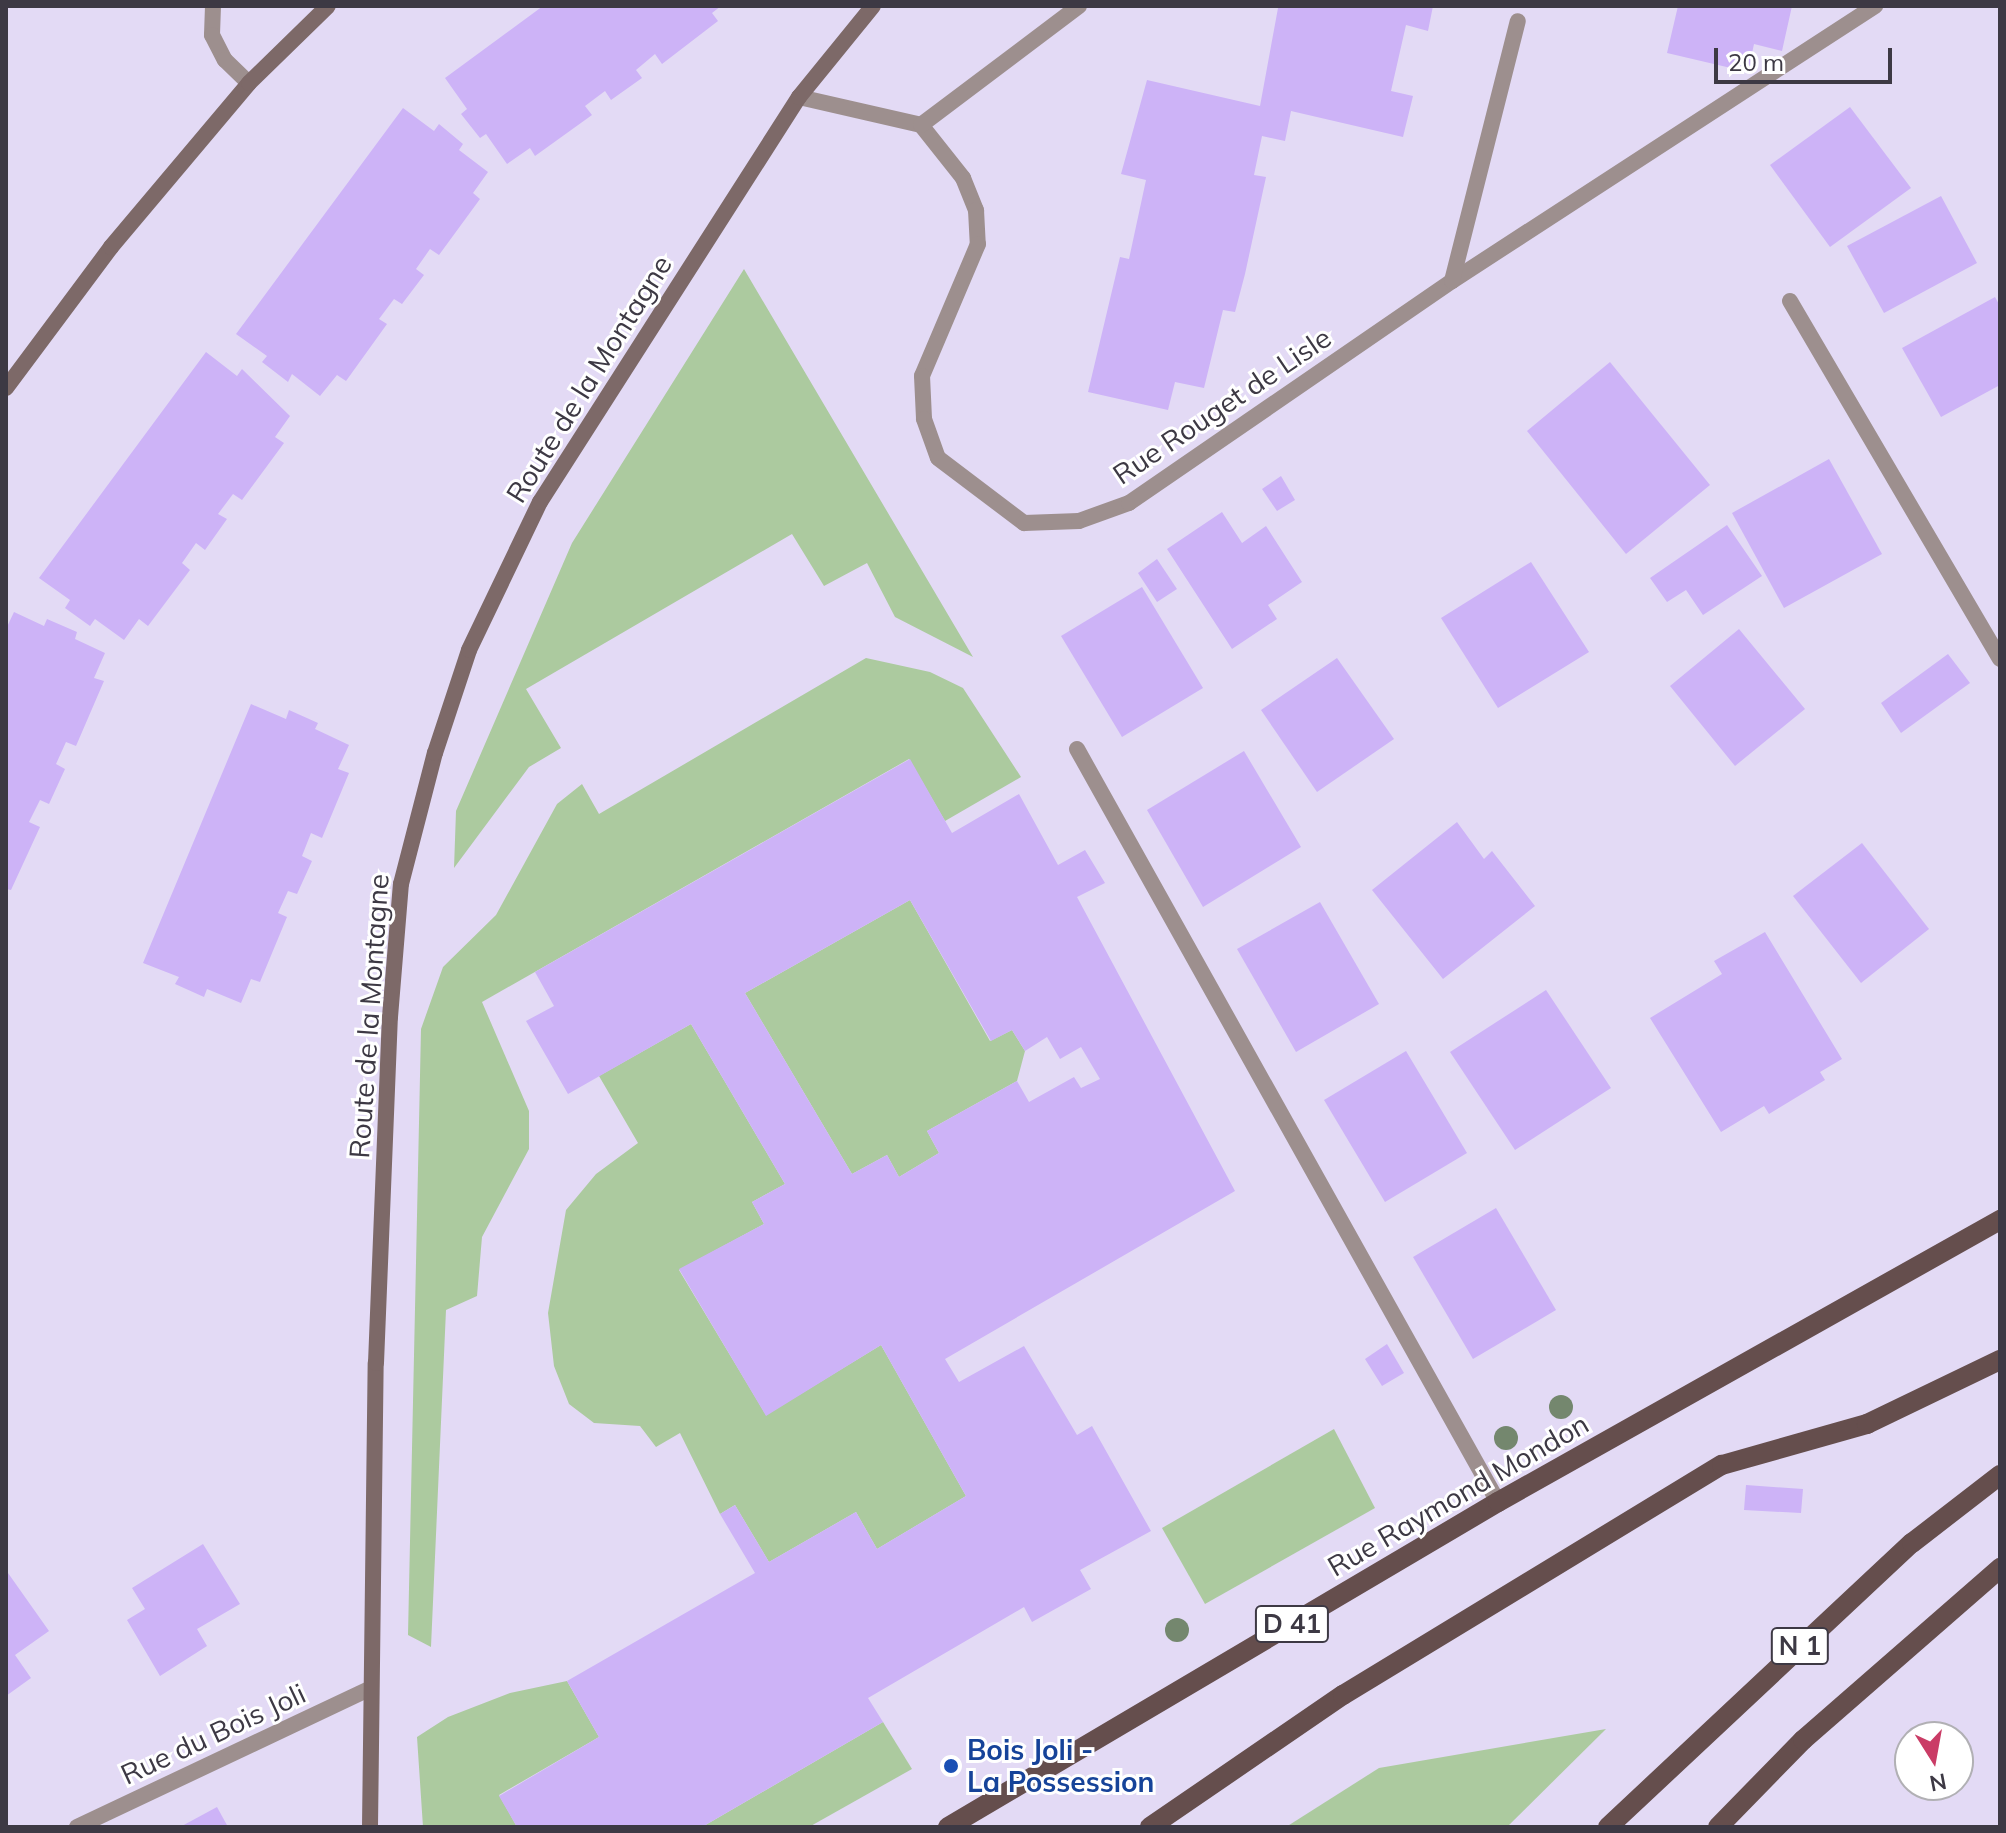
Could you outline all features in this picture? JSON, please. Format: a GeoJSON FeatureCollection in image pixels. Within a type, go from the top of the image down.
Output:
{"type":"FeatureCollection","features":[{"type":"Feature","properties":{"kind":"main road"},"geometry":{"type":"LineString","coordinates":[[6,388],[111,247],[249,83],[328,6]]}},
{"type":"Feature","properties":{"kind":"main road","name":"Route de la Montagne"},"geometry":{"type":"LineString","coordinates":[[371,1825],[376,1363],[391,998],[401,884],[435,753],[469,650],[540,502],[799,97],[873,6]]}},
{"type":"Feature","properties":{"kind":"main road","name":"Rue Raymond Mondon"},"geometry":{"type":"LineString","coordinates":[[948,1827],[1498,1502],[2000,1220]]}},
{"type":"Feature","properties":{"kind":"main road"},"geometry":{"type":"LineString","coordinates":[[1150,1827],[1343,1695],[1722,1465],[1867,1424],[2000,1360]]}},
{"type":"Feature","properties":{"kind":"main road","name":"N 1"},"geometry":{"type":"LineString","coordinates":[[1608,1827],[1912,1543],[2000,1475]]}},
{"type":"Feature","properties":{"kind":"main road","name":"N 1"},"geometry":{"type":"LineString","coordinates":[[1718,1827],[1803,1740],[2000,1568]]}},
{"type":"Feature","properties":{"kind":"street"},"geometry":{"type":"LineString","coordinates":[[213,6],[212,35],[225,60],[249,83]]}},
{"type":"Feature","properties":{"kind":"street"},"geometry":{"type":"LineString","coordinates":[[799,97],[921,125],[1079,6]]}},
{"type":"Feature","properties":{"kind":"street","name":"Rue Rouget de Lisle"},"geometry":{"type":"LineString","coordinates":[[921,125],[963,178],[976,210],[978,244],[922,376],[924,419],[938,458],[1024,523],[1079,521],[1129,503],[1452,281],[1875,6]]}},
{"type":"Feature","properties":{"kind":"street"},"geometry":{"type":"LineString","coordinates":[[1452,281],[1518,21]]}},
{"type":"Feature","properties":{"kind":"street"},"geometry":{"type":"LineString","coordinates":[[1790,301],[2000,659]]}},
{"type":"Feature","properties":{"kind":"street"},"geometry":{"type":"LineString","coordinates":[[1077,749],[1498,1502]]}},
{"type":"Feature","properties":{"kind":"street","name":"Rue du Bois Joli"},"geometry":{"type":"LineString","coordinates":[[77,1827],[371,1688]]}},
{"type":"Feature","properties":{"kind":"green space"},"geometry":{"type":"Polygon","coordinates":[[[744,269],[973,657],[895,617],[867,563],[824,586],[792,534],[526,689],[561,748],[529,767],[454,868],[456,811],[572,543],[744,269]]]}},
{"type":"Feature","properties":{"kind":"green space"},"geometry":{"type":"Polygon","coordinates":[[[866,658],[930,672],[963,688],[1021,777],[945,821],[909,759],[482,1002],[529,1111],[529,1149],[482,1237],[477,1296],[446,1310],[431,1647],[408,1635],[421,1029],[443,967],[496,915],[557,804],[582,784],[599,814],[866,658]]]}},
{"type":"Feature","properties":{"kind":"green space"},"geometry":{"type":"Polygon","coordinates":[[[910,900],[990,1041],[1012,1030],[1025,1051],[1017,1081],[927,1131],[939,1153],[899,1177],[887,1155],[852,1174],[745,993],[910,900]]]}},
{"type":"Feature","properties":{"kind":"green space"},"geometry":{"type":"Polygon","coordinates":[[[691,1024],[785,1184],[752,1202],[764,1224],[679,1270],[766,1415],[881,1345],[966,1496],[877,1549],[856,1512],[769,1562],[735,1505],[720,1514],[680,1433],[656,1447],[640,1426],[594,1423],[569,1404],[554,1366],[548,1313],[566,1210],[596,1174],[638,1143],[599,1076],[691,1024]]]}},
{"type":"Feature","properties":{"kind":"green space"},"geometry":{"type":"Polygon","coordinates":[[[1334,1429],[1375,1508],[1205,1604],[1162,1528],[1334,1429]]]}},
{"type":"Feature","properties":{"kind":"green space"},"geometry":{"type":"Polygon","coordinates":[[[567,1681],[599,1737],[499,1795],[517,1827],[423,1827],[417,1737],[448,1717],[510,1693],[567,1681]]]}},
{"type":"Feature","properties":{"kind":"green space"},"geometry":{"type":"Polygon","coordinates":[[[883,1722],[912,1769],[809,1827],[702,1827],[883,1722]]]}},
{"type":"Feature","properties":{"kind":"green space"},"geometry":{"type":"Polygon","coordinates":[[[1606,1729],[1507,1827],[1286,1827],[1379,1768],[1606,1729]]]}},
{"type":"Feature","properties":{"kind":"building"},"geometry":{"type":"Polygon","coordinates":[[[543,6],[721,6],[712,13],[718,21],[662,64],[655,54],[636,70],[642,78],[611,100],[605,91],[585,106],[592,115],[535,156],[530,148],[507,164],[486,134],[480,138],[461,114],[467,109],[445,78],[543,6]]]}},
{"type":"Feature","properties":{"kind":"building"},"geometry":{"type":"Polygon","coordinates":[[[1433,6],[1428,31],[1406,25],[1391,91],[1413,96],[1403,137],[1291,111],[1285,141],[1262,136],[1254,175],[1266,177],[1245,274],[1235,312],[1223,310],[1204,388],[1175,382],[1168,410],[1088,392],[1120,257],[1129,259],[1146,180],[1121,174],[1147,80],[1260,106],[1278,8],[1433,6]]]}},
{"type":"Feature","properties":{"kind":"building"},"geometry":{"type":"Polygon","coordinates":[[[1678,6],[1792,6],[1782,51],[1754,44],[1748,72],[1667,53],[1678,6]]]}},
{"type":"Feature","properties":{"kind":"building"},"geometry":{"type":"Polygon","coordinates":[[[1850,107],[1911,188],[1830,247],[1770,165],[1850,107]]]}},
{"type":"Feature","properties":{"kind":"building"},"geometry":{"type":"Polygon","coordinates":[[[403,108],[434,131],[439,124],[463,144],[459,150],[488,172],[473,193],[480,199],[439,255],[430,249],[416,269],[424,275],[402,304],[394,299],[379,319],[387,324],[346,381],[337,375],[320,396],[292,374],[288,382],[262,362],[267,356],[236,334],[403,108]]]}},
{"type":"Feature","properties":{"kind":"building"},"geometry":{"type":"Polygon","coordinates":[[[1941,196],[1977,263],[1884,313],[1847,246],[1941,196]]]}},
{"type":"Feature","properties":{"kind":"building"},"geometry":{"type":"Polygon","coordinates":[[[1995,297],[2000,306],[2000,385],[1941,417],[1902,348],[1995,297]]]}},
{"type":"Feature","properties":{"kind":"building"},"geometry":{"type":"Polygon","coordinates":[[[206,352],[237,376],[242,369],[290,416],[275,437],[284,443],[242,500],[233,494],[218,514],[227,519],[205,550],[196,543],[182,563],[190,570],[148,626],[139,619],[124,640],[95,619],[90,626],[65,608],[70,600],[39,578],[206,352]]]}},
{"type":"Feature","properties":{"kind":"building"},"geometry":{"type":"Polygon","coordinates":[[[1610,362],[1710,485],[1626,554],[1527,431],[1610,362]]]}},
{"type":"Feature","properties":{"kind":"building"},"geometry":{"type":"Polygon","coordinates":[[[1829,459],[1882,554],[1784,608],[1732,513],[1829,459]]]}},
{"type":"Feature","properties":{"kind":"building"},"geometry":{"type":"Polygon","coordinates":[[[1281,476],[1295,500],[1277,511],[1262,489],[1281,476]]]}},
{"type":"Feature","properties":{"kind":"building"},"geometry":{"type":"Polygon","coordinates":[[[1222,512],[1242,543],[1266,526],[1302,582],[1268,605],[1277,619],[1232,649],[1167,549],[1222,512]]]}},
{"type":"Feature","properties":{"kind":"building"},"geometry":{"type":"Polygon","coordinates":[[[1727,525],[1762,576],[1703,615],[1686,590],[1667,602],[1650,578],[1727,525]]]}},
{"type":"Feature","properties":{"kind":"building"},"geometry":{"type":"Polygon","coordinates":[[[1157,559],[1177,589],[1157,602],[1138,573],[1157,559]]]}},
{"type":"Feature","properties":{"kind":"building"},"geometry":{"type":"Polygon","coordinates":[[[1531,562],[1589,652],[1498,708],[1441,618],[1531,562]]]}},
{"type":"Feature","properties":{"kind":"building"},"geometry":{"type":"Polygon","coordinates":[[[1142,587],[1203,688],[1122,737],[1061,636],[1142,587]]]}},
{"type":"Feature","properties":{"kind":"building"},"geometry":{"type":"Polygon","coordinates":[[[14,612],[44,626],[47,619],[77,632],[75,639],[105,653],[94,678],[104,681],[76,746],[66,742],[56,764],[65,769],[49,804],[40,800],[29,822],[40,827],[11,890],[6,889],[6,629],[14,612]]]}},
{"type":"Feature","properties":{"kind":"building"},"geometry":{"type":"Polygon","coordinates":[[[1739,629],[1805,709],[1735,766],[1670,686],[1739,629]]]}},
{"type":"Feature","properties":{"kind":"building"},"geometry":{"type":"Polygon","coordinates":[[[1948,654],[1970,683],[1901,733],[1881,703],[1948,654]]]}},
{"type":"Feature","properties":{"kind":"building"},"geometry":{"type":"Polygon","coordinates":[[[1337,658],[1394,739],[1317,792],[1261,710],[1337,658]]]}},
{"type":"Feature","properties":{"kind":"building"},"geometry":{"type":"Polygon","coordinates":[[[251,704],[286,719],[289,710],[318,723],[315,729],[349,745],[338,769],[349,773],[322,838],[311,833],[302,856],[312,861],[297,894],[288,891],[278,913],[287,917],[260,982],[251,979],[241,1003],[207,989],[204,997],[175,984],[179,977],[143,963],[251,704]]]}},
{"type":"Feature","properties":{"kind":"building"},"geometry":{"type":"Polygon","coordinates":[[[1244,751],[1301,847],[1203,907],[1147,810],[1244,751]]]}},
{"type":"Feature","properties":{"kind":"building"},"geometry":{"type":"Polygon","coordinates":[[[910,759],[952,833],[1019,794],[1058,865],[1085,850],[1105,883],[1077,897],[1235,1191],[945,1359],[959,1382],[1024,1346],[1077,1435],[1092,1426],[1151,1531],[1080,1570],[1091,1589],[1032,1622],[1024,1607],[868,1698],[883,1722],[702,1827],[517,1827],[499,1796],[599,1737],[567,1681],[755,1573],[720,1514],[735,1505],[769,1562],[856,1512],[877,1549],[966,1496],[881,1345],[766,1416],[679,1269],[764,1224],[752,1202],[785,1184],[691,1024],[568,1094],[526,1021],[554,1006],[535,972],[910,759]],[[910,900],[745,993],[852,1174],[887,1155],[899,1177],[939,1153],[927,1131],[1017,1081],[1029,1102],[1074,1077],[1081,1088],[1100,1079],[1081,1047],[1060,1059],[1047,1037],[1025,1051],[1012,1030],[991,1041],[910,900]]]}},
{"type":"Feature","properties":{"kind":"building"},"geometry":{"type":"Polygon","coordinates":[[[1457,822],[1484,859],[1492,851],[1535,906],[1443,979],[1372,890],[1457,822]]]}},
{"type":"Feature","properties":{"kind":"building"},"geometry":{"type":"Polygon","coordinates":[[[1862,843],[1929,929],[1861,983],[1793,896],[1862,843]]]}},
{"type":"Feature","properties":{"kind":"building"},"geometry":{"type":"Polygon","coordinates":[[[1320,902],[1379,1004],[1296,1052],[1237,949],[1320,902]]]}},
{"type":"Feature","properties":{"kind":"building"},"geometry":{"type":"Polygon","coordinates":[[[1765,932],[1842,1059],[1820,1072],[1825,1080],[1769,1114],[1764,1106],[1721,1132],[1650,1018],[1722,974],[1714,961],[1765,932]]]}},
{"type":"Feature","properties":{"kind":"building"},"geometry":{"type":"Polygon","coordinates":[[[1546,990],[1611,1088],[1515,1150],[1450,1052],[1546,990]]]}},
{"type":"Feature","properties":{"kind":"building"},"geometry":{"type":"Polygon","coordinates":[[[1406,1051],[1467,1153],[1385,1202],[1324,1100],[1406,1051]]]}},
{"type":"Feature","properties":{"kind":"building"},"geometry":{"type":"Polygon","coordinates":[[[1496,1208],[1556,1310],[1473,1359],[1413,1257],[1496,1208]]]}},
{"type":"Feature","properties":{"kind":"building"},"geometry":{"type":"Polygon","coordinates":[[[1387,1344],[1404,1373],[1382,1386],[1365,1359],[1387,1344]]]}},
{"type":"Feature","properties":{"kind":"building"},"geometry":{"type":"Polygon","coordinates":[[[1746,1485],[1803,1489],[1801,1513],[1744,1510],[1746,1485]]]}},
{"type":"Feature","properties":{"kind":"building"},"geometry":{"type":"Polygon","coordinates":[[[203,1544],[240,1604],[197,1629],[207,1646],[160,1676],[127,1620],[145,1609],[132,1588],[203,1544]]]}},
{"type":"Feature","properties":{"kind":"building"},"geometry":{"type":"Polygon","coordinates":[[[8,1573],[49,1631],[15,1655],[31,1678],[6,1696],[8,1573]]]}},
{"type":"Feature","properties":{"kind":"building"},"geometry":{"type":"Polygon","coordinates":[[[217,1807],[228,1827],[180,1827],[217,1807]]]}},
{"type":"Feature","properties":{"kind":"place","name":"Bois Joli - La Possession"},"geometry":{"type":"Point","coordinates":[951,1766]}}]}
